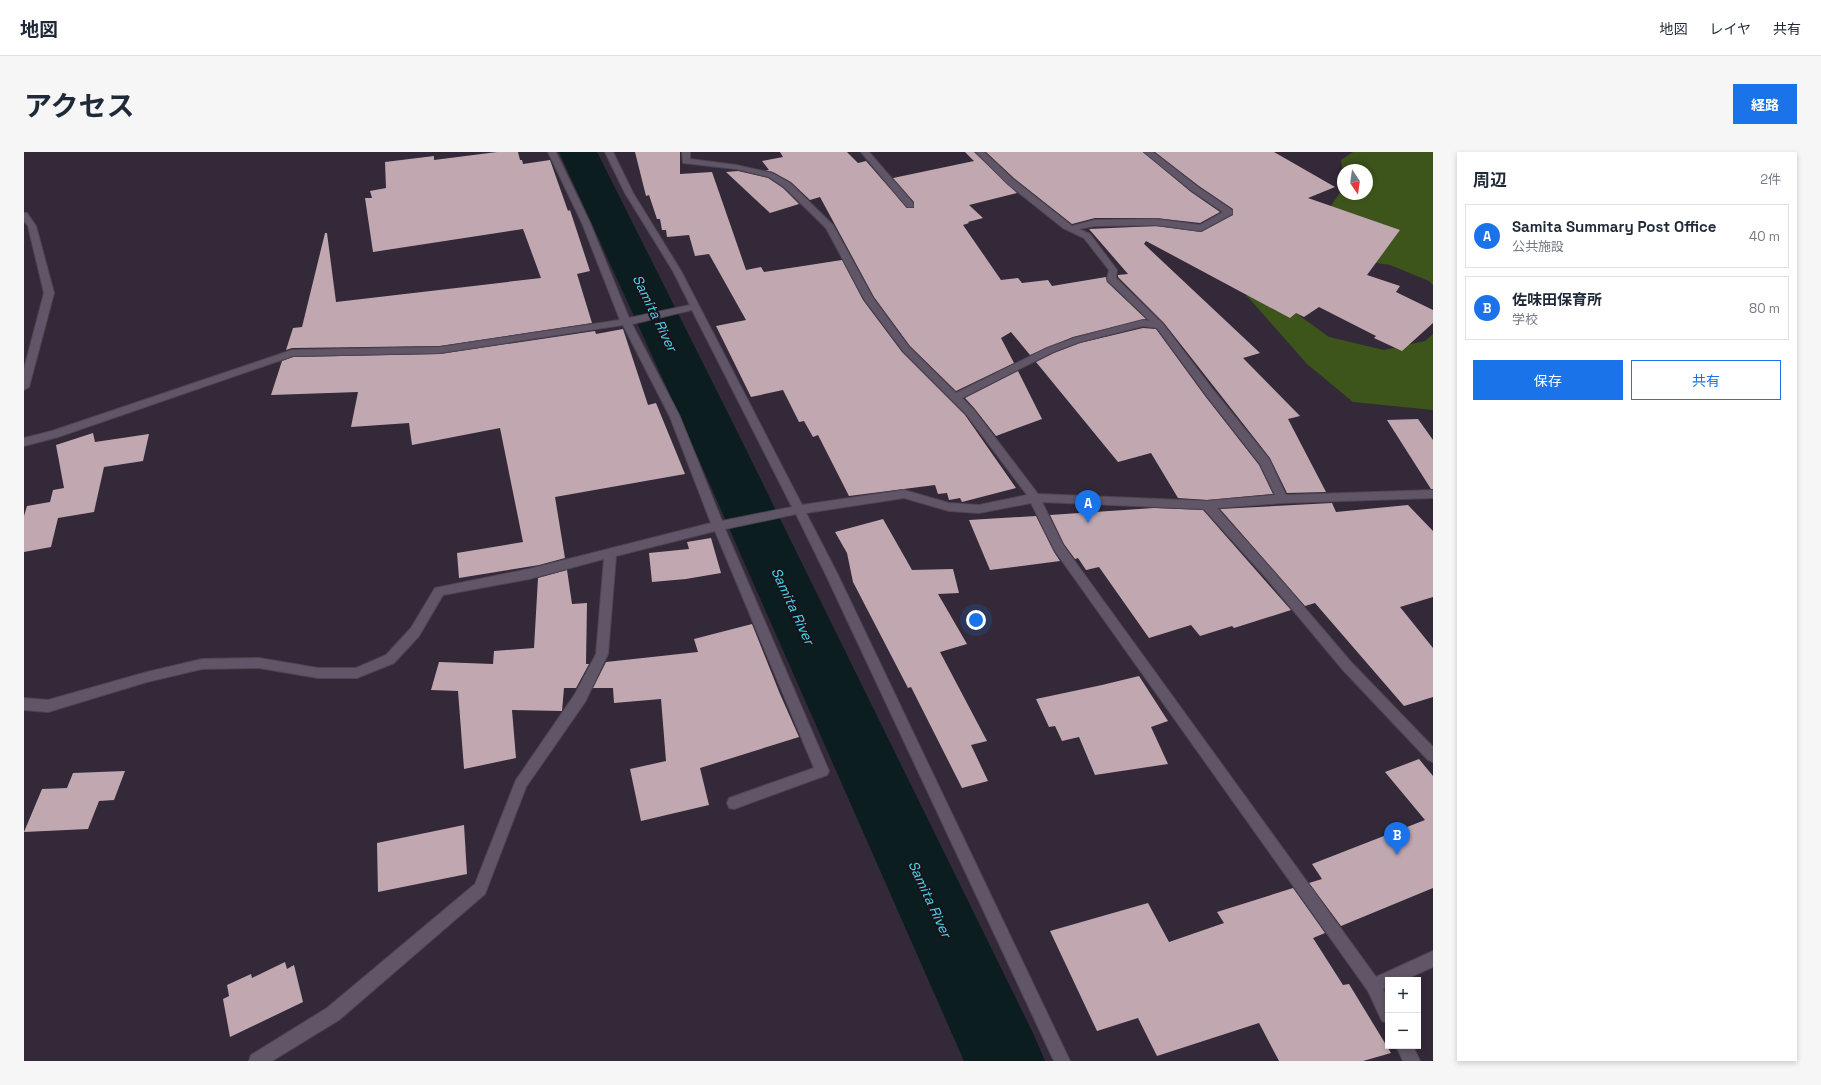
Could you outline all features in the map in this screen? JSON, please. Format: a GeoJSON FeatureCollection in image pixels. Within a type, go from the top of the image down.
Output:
{"type":"FeatureCollection","features":[{"type":"Feature","properties":{"kind":"street"},"geometry":{"type":"LineString","coordinates":[[552,152],[675,417],[722,526],[822,771],[734,803]]}},
{"type":"Feature","properties":{"kind":"street"},"geometry":{"type":"LineString","coordinates":[[610,152],[629,193],[677,271],[791,511],[831,573],[1062,1061]]}},
{"type":"Feature","properties":{"kind":"street"},"geometry":{"type":"LineString","coordinates":[[686,152],[686,161],[736,167],[772,175],[787,185],[830,227],[869,299],[906,350],[970,412],[1035,498],[1044,520],[1059,548],[1373,986],[1387,1013]]}},
{"type":"Feature","properties":{"kind":"street"},"geometry":{"type":"LineString","coordinates":[[865,152],[910,205]]}},
{"type":"Feature","properties":{"kind":"street"},"geometry":{"type":"LineString","coordinates":[[980,152],[1011,182],[1066,226],[1073,228],[1087,236],[1113,270],[1111,280],[1160,326],[1210,394],[1265,462],[1282,500]]}},
{"type":"Feature","properties":{"kind":"street"},"geometry":{"type":"LineString","coordinates":[[1073,228],[1095,223],[1156,222],[1201,228],[1229,212],[1148,152]]}},
{"type":"Feature","properties":{"kind":"street"},"geometry":{"type":"LineString","coordinates":[[24,216],[32,226],[49,293],[24,387]]}},
{"type":"Feature","properties":{"kind":"street"},"geometry":{"type":"LineString","coordinates":[[24,442],[54,434],[292,353],[440,350],[630,321],[694,306]]}},
{"type":"Feature","properties":{"kind":"street"},"geometry":{"type":"LineString","coordinates":[[956,397],[1050,350],[1077,340],[1143,323],[1160,326]]}},
{"type":"Feature","properties":{"kind":"street"},"geometry":{"type":"LineString","coordinates":[[24,704],[48,706],[147,677],[202,664],[259,663],[318,673],[357,673],[390,659],[415,632],[440,591],[529,574],[722,526],[791,511],[904,494],[949,507],[979,509],[1035,498],[1207,505],[1282,500],[1433,494]]}},
{"type":"Feature","properties":{"kind":"street"},"geometry":{"type":"LineString","coordinates":[[1207,505],[1271,576],[1347,666],[1433,756]]}},
{"type":"Feature","properties":{"kind":"street"},"geometry":{"type":"LineString","coordinates":[[257,1061],[333,1014],[480,889],[521,784],[580,698],[602,654],[610,571],[610,554]]}},
{"type":"Feature","properties":{"kind":"street"},"geometry":{"type":"LineString","coordinates":[[1373,986],[1433,959]]}},
{"type":"Feature","properties":{"kind":"street"},"geometry":{"type":"LineString","coordinates":[[1406,1049],[1412,1061]]}},
{"type":"Feature","properties":{"kind":"green space"},"geometry":{"type":"Polygon","coordinates":[[[1353,152],[1433,152],[1433,285],[1429,281],[1390,265],[1342,258],[1282,303],[1329,337],[1384,350],[1425,341],[1433,334],[1433,410],[1353,402],[1307,364],[1247,296],[1251,272],[1359,232],[1331,206],[1337,197],[1337,200],[1373,200],[1373,164],[1342,164],[1341,160],[1353,152]]]}},
{"type":"Feature","properties":{"kind":"building"},"geometry":{"type":"Polygon","coordinates":[[[497,152],[518,152],[520,160],[522,160],[523,164],[550,160],[568,211],[570,210],[590,271],[577,274],[592,323],[440,346],[292,348],[286,350],[293,328],[302,327],[325,233],[327,233],[336,302],[541,278],[523,229],[373,252],[365,198],[372,198],[370,191],[386,188],[385,162],[434,156],[434,160],[497,152]]]}},
{"type":"Feature","properties":{"kind":"building"},"geometry":{"type":"Polygon","coordinates":[[[635,152],[680,152],[680,174],[712,172],[746,270],[761,267],[764,272],[842,260],[863,300],[902,352],[965,415],[1016,488],[962,502],[960,498],[949,500],[947,493],[938,494],[935,485],[849,496],[818,435],[813,437],[804,421],[799,422],[783,390],[751,397],[716,326],[746,320],[709,254],[695,256],[689,235],[667,237],[666,230],[662,230],[660,219],[657,219],[649,195],[646,196],[635,152]]]}},
{"type":"Feature","properties":{"kind":"building"},"geometry":{"type":"Polygon","coordinates":[[[780,152],[847,152],[858,163],[866,161],[907,208],[914,208],[914,202],[893,178],[974,161],[965,152],[974,152],[1017,193],[969,205],[983,218],[963,225],[1001,280],[1018,278],[1022,283],[1048,280],[1052,286],[1106,277],[1107,282],[1146,319],[1073,337],[1030,355],[1011,332],[1001,338],[1014,363],[956,391],[910,346],[874,297],[820,197],[810,200],[791,182],[773,172],[765,170],[769,170],[762,161],[783,157],[780,152]]]}},
{"type":"Feature","properties":{"kind":"building"},"geometry":{"type":"Polygon","coordinates":[[[986,152],[1143,152],[1191,192],[1220,212],[1200,223],[1156,218],[1095,218],[1072,224],[1015,179],[986,152]]]}},
{"type":"Feature","properties":{"kind":"building"},"geometry":{"type":"Polygon","coordinates":[[[1155,152],[1274,152],[1335,187],[1308,198],[1400,230],[1367,275],[1400,286],[1396,292],[1433,310],[1433,323],[1402,351],[1374,338],[1376,336],[1319,307],[1304,317],[1296,313],[1290,318],[1146,241],[1144,244],[1260,353],[1243,358],[1300,416],[1288,419],[1326,492],[1287,493],[1270,458],[1164,323],[1118,277],[1118,275],[1128,274],[1089,229],[1156,226],[1201,232],[1233,215],[1233,209],[1199,186],[1155,152]]]}},
{"type":"Feature","properties":{"kind":"building"},"geometry":{"type":"Polygon","coordinates":[[[738,171],[768,178],[783,188],[799,204],[770,213],[726,172],[738,171]]]}},
{"type":"Feature","properties":{"kind":"building"},"geometry":{"type":"Polygon","coordinates":[[[1143,328],[1156,329],[1205,396],[1259,465],[1273,494],[1207,500],[1178,498],[1151,453],[1118,462],[1036,362],[1080,343],[1143,328]]]}},
{"type":"Feature","properties":{"kind":"building"},"geometry":{"type":"Polygon","coordinates":[[[623,329],[648,405],[656,403],[685,474],[555,497],[565,558],[539,565],[459,578],[457,553],[523,542],[500,428],[412,445],[409,423],[351,427],[358,392],[271,395],[282,361],[293,357],[440,354],[595,331],[596,334],[623,329]]]}},
{"type":"Feature","properties":{"kind":"building"},"geometry":{"type":"Polygon","coordinates":[[[1018,371],[1042,419],[996,436],[965,398],[1018,371]]]}},
{"type":"Feature","properties":{"kind":"building"},"geometry":{"type":"Polygon","coordinates":[[[1418,419],[1433,440],[1433,489],[1431,489],[1387,420],[1418,419]]]}},
{"type":"Feature","properties":{"kind":"building"},"geometry":{"type":"Polygon","coordinates":[[[93,433],[95,442],[149,434],[143,461],[104,467],[94,512],[58,518],[51,547],[24,552],[24,516],[27,506],[50,502],[53,490],[64,488],[56,445],[93,433]]]}},
{"type":"Feature","properties":{"kind":"building"},"geometry":{"type":"Polygon","coordinates":[[[1332,503],[1336,512],[1408,505],[1433,531],[1433,597],[1400,607],[1433,648],[1433,697],[1404,706],[1315,603],[1305,606],[1220,509],[1332,503]]]}},
{"type":"Feature","properties":{"kind":"building"},"geometry":{"type":"Polygon","coordinates":[[[1154,508],[1203,510],[1291,610],[1234,628],[1232,626],[1200,636],[1191,625],[1149,638],[1099,567],[1086,570],[1078,558],[1075,559],[1064,544],[1050,515],[1154,508]]]}},
{"type":"Feature","properties":{"kind":"building"},"geometry":{"type":"Polygon","coordinates":[[[1036,516],[1060,561],[990,570],[969,520],[1036,516]]]}},
{"type":"Feature","properties":{"kind":"building"},"geometry":{"type":"Polygon","coordinates":[[[883,519],[912,570],[953,569],[959,593],[938,594],[967,644],[940,652],[987,741],[971,745],[988,781],[962,788],[911,687],[908,688],[853,582],[847,553],[835,532],[883,519]]]}},
{"type":"Feature","properties":{"kind":"building"},"geometry":{"type":"Polygon","coordinates":[[[711,538],[721,573],[686,579],[652,582],[649,553],[689,549],[687,542],[711,538]]]}},
{"type":"Feature","properties":{"kind":"building"},"geometry":{"type":"Polygon","coordinates":[[[567,570],[572,604],[587,603],[586,664],[589,664],[576,688],[564,688],[562,711],[512,710],[516,758],[464,769],[458,691],[431,690],[439,662],[493,664],[494,651],[534,648],[538,578],[567,570]]]}},
{"type":"Feature","properties":{"kind":"building"},"geometry":{"type":"Polygon","coordinates":[[[752,624],[799,737],[700,768],[709,805],[641,821],[630,769],[666,761],[661,699],[614,703],[613,688],[593,688],[606,662],[698,652],[694,639],[752,624]]]}},
{"type":"Feature","properties":{"kind":"building"},"geometry":{"type":"Polygon","coordinates":[[[1139,676],[1168,721],[1151,727],[1168,764],[1095,775],[1079,737],[1062,741],[1055,726],[1049,727],[1036,699],[1139,676]]]}},
{"type":"Feature","properties":{"kind":"building"},"geometry":{"type":"Polygon","coordinates":[[[1419,759],[1433,776],[1433,888],[1341,926],[1309,883],[1322,879],[1312,864],[1425,820],[1385,772],[1419,759]]]}},
{"type":"Feature","properties":{"kind":"building"},"geometry":{"type":"Polygon","coordinates":[[[125,771],[114,800],[99,801],[88,829],[24,832],[42,789],[67,788],[73,773],[125,771]]]}},
{"type":"Feature","properties":{"kind":"building"},"geometry":{"type":"Polygon","coordinates":[[[464,825],[467,874],[378,892],[377,843],[464,825]]]}},
{"type":"Feature","properties":{"kind":"building"},"geometry":{"type":"Polygon","coordinates":[[[1293,888],[1325,933],[1313,938],[1343,985],[1349,984],[1385,1043],[1385,1049],[1389,1049],[1391,1053],[1363,1061],[1279,1061],[1259,1023],[1157,1056],[1138,1018],[1097,1031],[1050,931],[1148,903],[1169,942],[1224,923],[1217,912],[1293,888]]]}},
{"type":"Feature","properties":{"kind":"building"},"geometry":{"type":"Polygon","coordinates":[[[285,962],[287,969],[294,965],[303,1002],[230,1037],[223,999],[229,996],[227,985],[251,974],[252,978],[285,962]]]}},
{"type":"Feature","properties":{"kind":"waterway","name":"Samita River"},"geometry":{"type":"LineString","coordinates":[[578,152],[706,419],[1005,1061]]}},
{"type":"Feature","properties":{"kind":"place","name":"Samita Summary Post Office"},"geometry":{"type":"Point","coordinates":[1088,523]}},
{"type":"Feature","properties":{"kind":"place","name":"佐味田保育所"},"geometry":{"type":"Point","coordinates":[1397,855]}}]}
